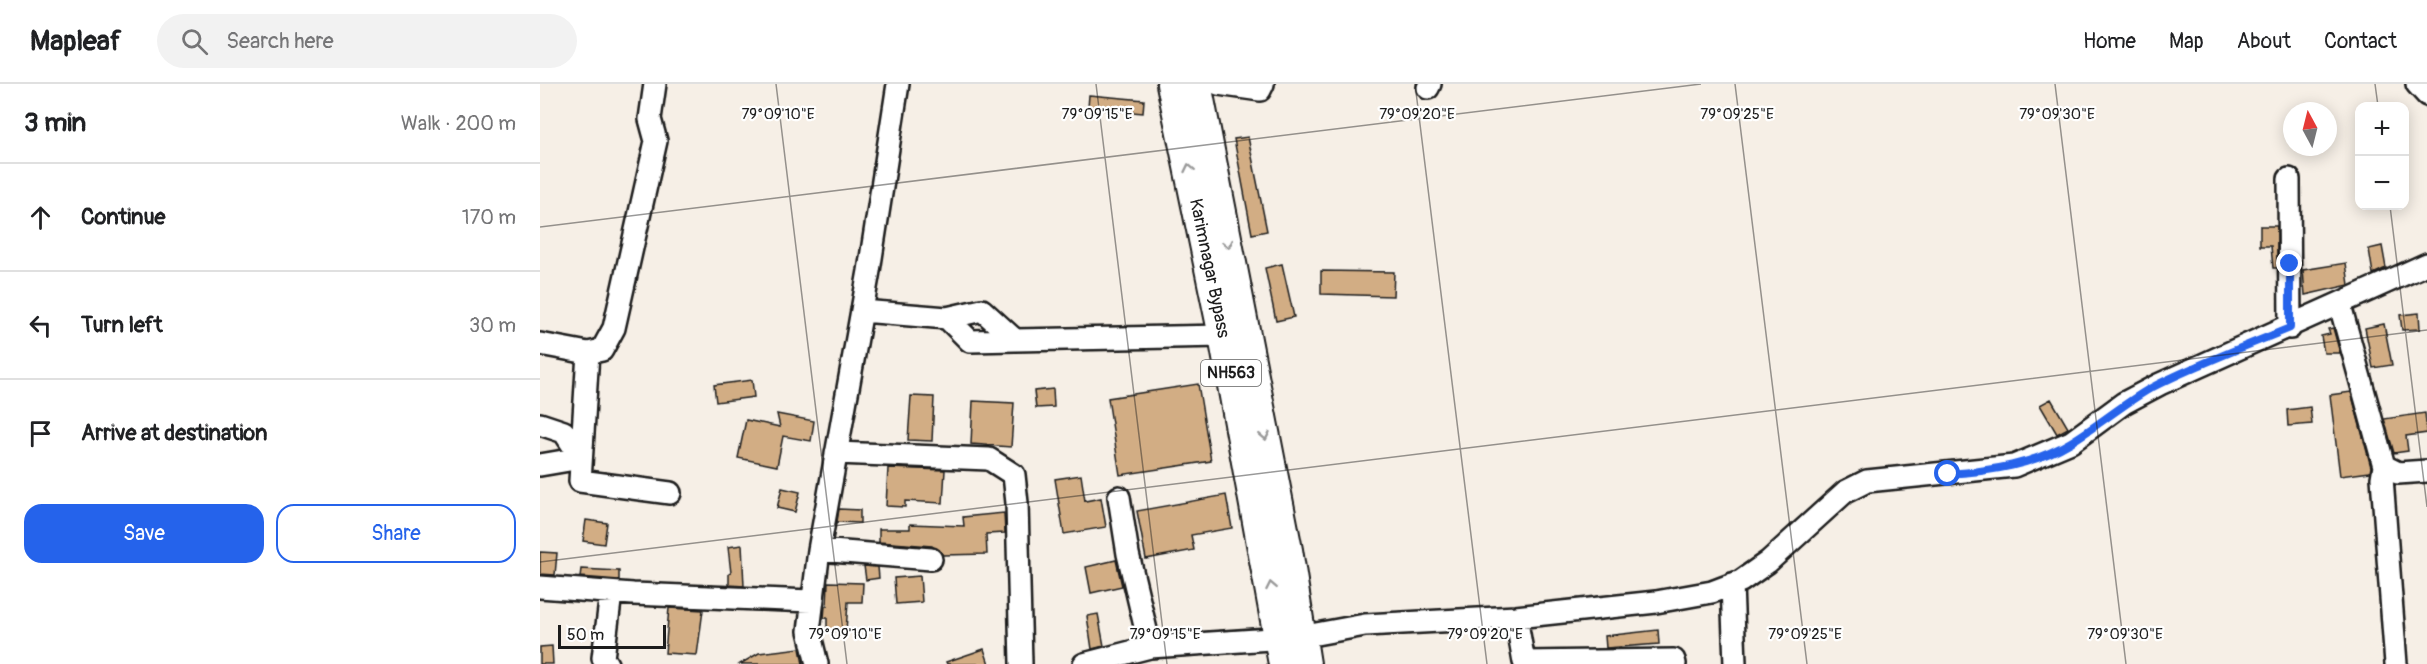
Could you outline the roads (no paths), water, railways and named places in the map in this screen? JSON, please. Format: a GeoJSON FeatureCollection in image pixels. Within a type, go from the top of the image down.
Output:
{"type":"FeatureCollection","features":[{"type":"Feature","properties":{"kind":"highway","name":"Karimnagar Bypass"},"geometry":{"type":"LineString","coordinates":[[1172,84],[1292,651]]}},
{"type":"Feature","properties":{"kind":"highway","name":"NH563"},"geometry":{"type":"LineString","coordinates":[[1196,84],[1287,550],[1293,602],[1292,651]]}},
{"type":"Feature","properties":{"kind":"street"},"geometry":{"type":"LineString","coordinates":[[540,344],[588,353],[602,350],[614,328],[656,141],[650,119],[655,84]]}},
{"type":"Feature","properties":{"kind":"street"},"geometry":{"type":"LineString","coordinates":[[817,664],[809,631],[811,601],[862,311],[898,84]]}},
{"type":"Feature","properties":{"kind":"street"},"geometry":{"type":"LineString","coordinates":[[1218,84],[1260,90],[1263,84]]}},
{"type":"Feature","properties":{"kind":"street"},"geometry":{"type":"LineString","coordinates":[[2417,84],[2427,95]]}},
{"type":"Feature","properties":{"kind":"street"},"geometry":{"type":"LineString","coordinates":[[2289,179],[2290,328]]}},
{"type":"Feature","properties":{"kind":"street"},"geometry":{"type":"LineString","coordinates":[[1084,664],[1150,647],[1292,651],[1365,625],[1516,617],[1656,602],[1712,592],[1732,584],[1768,562],[1845,492],[1867,481],[1970,472],[2014,466],[2036,459],[2071,442],[2124,404],[2160,384],[2290,328],[2427,264]]}},
{"type":"Feature","properties":{"kind":"street"},"geometry":{"type":"LineString","coordinates":[[2340,305],[2384,466],[2382,478],[2396,664]]}},
{"type":"Feature","properties":{"kind":"street"},"geometry":{"type":"LineString","coordinates":[[862,311],[947,318],[982,310],[1022,340]]}},
{"type":"Feature","properties":{"kind":"street"},"geometry":{"type":"LineString","coordinates":[[947,318],[970,341],[1224,336]]}},
{"type":"Feature","properties":{"kind":"street"},"geometry":{"type":"LineString","coordinates":[[588,353],[580,481],[670,493]]}},
{"type":"Feature","properties":{"kind":"street"},"geometry":{"type":"LineString","coordinates":[[540,424],[564,432],[580,458]]}},
{"type":"Feature","properties":{"kind":"street"},"geometry":{"type":"LineString","coordinates":[[836,453],[988,459],[1014,475],[1017,503],[1021,664]]}},
{"type":"Feature","properties":{"kind":"street"},"geometry":{"type":"LineString","coordinates":[[540,465],[580,458]]}},
{"type":"Feature","properties":{"kind":"street"},"geometry":{"type":"LineString","coordinates":[[2384,466],[2398,473],[2427,471]]}},
{"type":"Feature","properties":{"kind":"street"},"geometry":{"type":"LineString","coordinates":[[1119,497],[1128,554],[1150,647]]}},
{"type":"Feature","properties":{"kind":"street"},"geometry":{"type":"LineString","coordinates":[[819,550],[931,559]]}},
{"type":"Feature","properties":{"kind":"street"},"geometry":{"type":"LineString","coordinates":[[1732,584],[1735,664]]}},
{"type":"Feature","properties":{"kind":"street"},"geometry":{"type":"LineString","coordinates":[[540,587],[611,593],[811,601]]}},
{"type":"Feature","properties":{"kind":"street"},"geometry":{"type":"LineString","coordinates":[[607,664],[603,658],[611,593]]}},
{"type":"Feature","properties":{"kind":"street"},"geometry":{"type":"LineString","coordinates":[[1516,617],[1524,663],[1674,660],[1675,664]]}}]}
